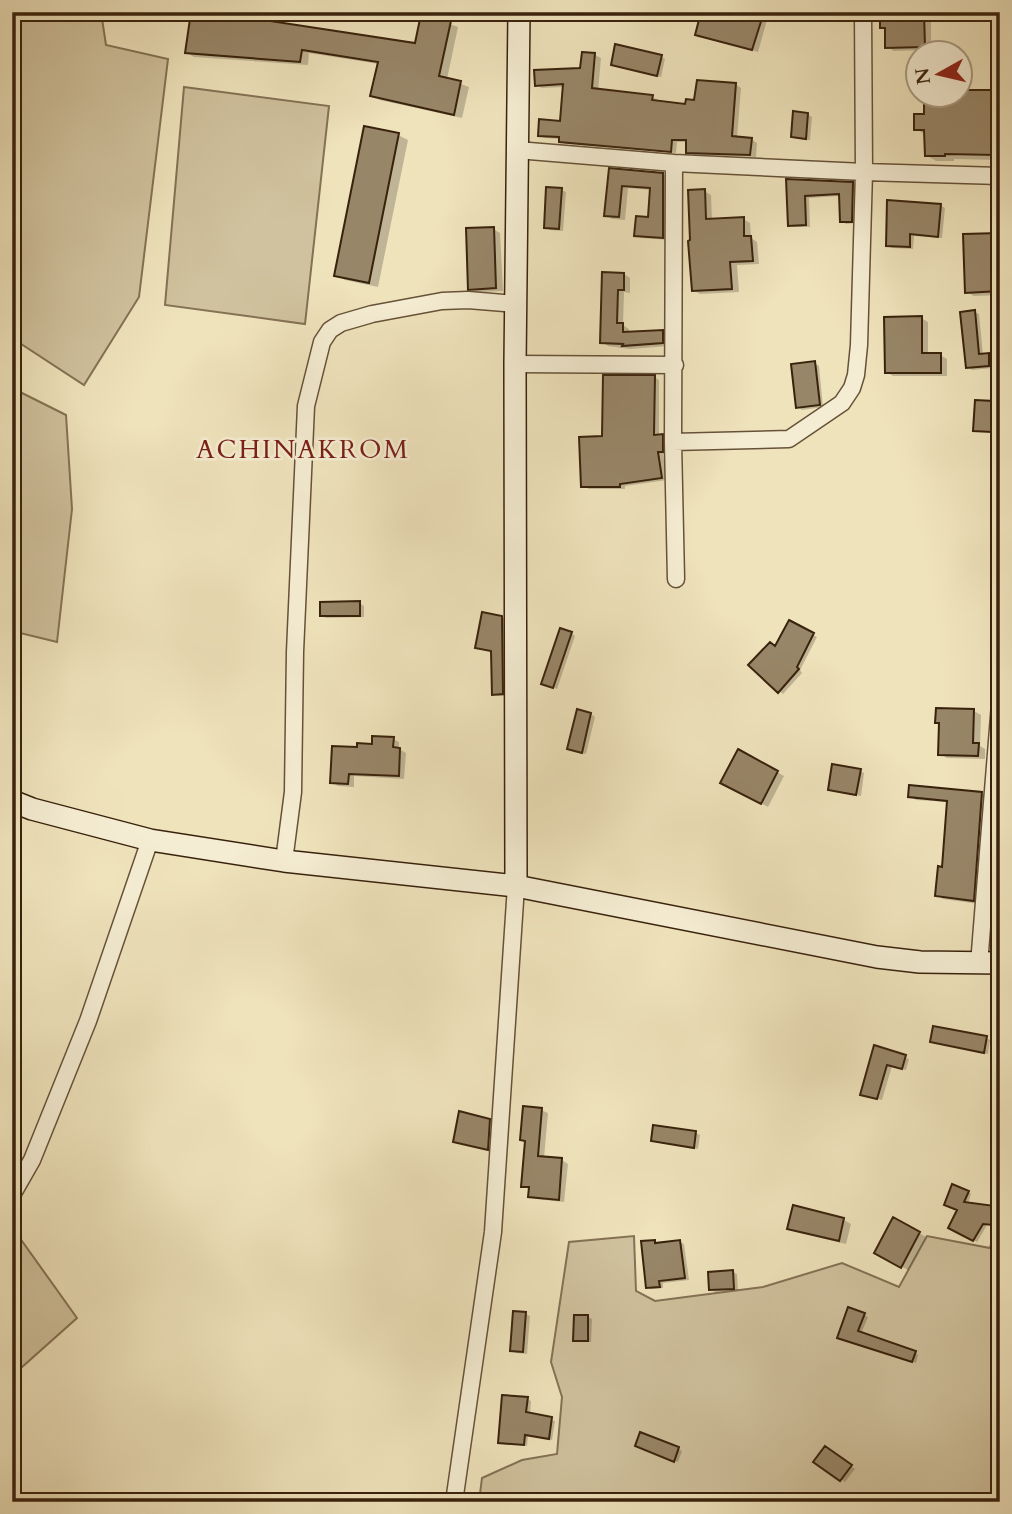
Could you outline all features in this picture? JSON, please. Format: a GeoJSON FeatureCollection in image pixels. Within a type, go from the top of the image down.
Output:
{"type":"FeatureCollection","features":[{"type":"Feature","properties":{"kind":"street"},"geometry":{"type":"LineString","coordinates":[[454,1502],[493,1232],[516,886],[515,304],[519,12]]}},
{"type":"Feature","properties":{"kind":"street"},"geometry":{"type":"LineString","coordinates":[[673,442],[789,439],[842,403],[852,388],[859,345],[864,172],[863,12]]}},
{"type":"Feature","properties":{"kind":"street"},"geometry":{"type":"LineString","coordinates":[[517,150],[674,163],[1000,176]]}},
{"type":"Feature","properties":{"kind":"street"},"geometry":{"type":"LineString","coordinates":[[674,163],[673,442],[676,579]]}},
{"type":"Feature","properties":{"kind":"street"},"geometry":{"type":"LineString","coordinates":[[284,861],[293,792],[295,652],[306,405],[322,342],[330,330],[341,323],[372,314],[442,301],[515,304]]}},
{"type":"Feature","properties":{"kind":"street"},"geometry":{"type":"LineString","coordinates":[[515,364],[675,365]]}},
{"type":"Feature","properties":{"kind":"street"},"geometry":{"type":"LineString","coordinates":[[12,801],[150,840],[284,861],[516,886],[877,957],[920,962],[989,963],[1000,704]]}},
{"type":"Feature","properties":{"kind":"street"},"geometry":{"type":"LineString","coordinates":[[12,1195],[32,1160],[88,1021],[150,840]]}},
{"type":"Feature","properties":{"kind":"shaded area"},"geometry":{"type":"Polygon","coordinates":[[[12,12],[101,12],[106,45],[168,59],[139,297],[84,385],[12,338],[12,12]]]}},
{"type":"Feature","properties":{"kind":"shaded area"},"geometry":{"type":"Polygon","coordinates":[[[184,87],[329,106],[305,324],[165,305],[184,87]]]}},
{"type":"Feature","properties":{"kind":"shaded area"},"geometry":{"type":"Polygon","coordinates":[[[12,388],[66,415],[72,509],[57,642],[12,631],[12,388]]]}},
{"type":"Feature","properties":{"kind":"shaded area"},"geometry":{"type":"Polygon","coordinates":[[[1000,1212],[1000,1502],[479,1502],[482,1478],[522,1460],[557,1454],[562,1397],[551,1362],[569,1242],[634,1236],[636,1291],[655,1301],[763,1287],[842,1263],[899,1287],[927,1236],[990,1248],[1000,1212]]]}},
{"type":"Feature","properties":{"kind":"shaded area"},"geometry":{"type":"Polygon","coordinates":[[[12,1227],[77,1318],[12,1376],[12,1227]]]}},
{"type":"Feature","properties":{"kind":"building"},"geometry":{"type":"Polygon","coordinates":[[[191,12],[211,12],[415,43],[421,14],[451,21],[439,76],[461,81],[454,115],[370,96],[378,62],[302,50],[300,62],[185,53],[191,12]]]}},
{"type":"Feature","properties":{"kind":"building"},"geometry":{"type":"Polygon","coordinates":[[[701,12],[764,12],[752,50],[695,35],[701,12]]]}},
{"type":"Feature","properties":{"kind":"building"},"geometry":{"type":"Polygon","coordinates":[[[880,12],[924,12],[925,38],[904,38],[904,48],[885,48],[885,28],[880,28],[880,12]]]}},
{"type":"Feature","properties":{"kind":"building"},"geometry":{"type":"Polygon","coordinates":[[[615,44],[662,55],[657,76],[611,65],[615,44]]]}},
{"type":"Feature","properties":{"kind":"building"},"geometry":{"type":"Polygon","coordinates":[[[582,52],[595,53],[592,88],[653,95],[652,100],[685,104],[686,99],[694,100],[697,80],[736,83],[732,136],[752,138],[750,155],[686,153],[686,140],[672,140],[671,152],[559,142],[559,137],[538,136],[539,119],[560,121],[563,84],[535,86],[534,70],[580,68],[582,52]]]}},
{"type":"Feature","properties":{"kind":"building"},"geometry":{"type":"Polygon","coordinates":[[[974,90],[996,90],[997,155],[925,156],[924,130],[914,130],[914,114],[924,114],[924,108],[974,108],[974,90]]]}},
{"type":"Feature","properties":{"kind":"building"},"geometry":{"type":"Polygon","coordinates":[[[793,111],[808,113],[806,139],[791,137],[793,111]]]}},
{"type":"Feature","properties":{"kind":"building"},"geometry":{"type":"Polygon","coordinates":[[[364,126],[399,133],[369,283],[334,276],[364,126]]]}},
{"type":"Feature","properties":{"kind":"building"},"geometry":{"type":"Polygon","coordinates":[[[609,168],[663,173],[663,238],[634,236],[636,216],[648,217],[650,188],[622,186],[619,217],[604,216],[609,168]]]}},
{"type":"Feature","properties":{"kind":"building"},"geometry":{"type":"Polygon","coordinates":[[[786,179],[853,182],[852,222],[840,222],[839,194],[805,196],[806,225],[788,226],[786,179]]]}},
{"type":"Feature","properties":{"kind":"building"},"geometry":{"type":"Polygon","coordinates":[[[546,187],[562,188],[559,229],[544,228],[546,187]]]}},
{"type":"Feature","properties":{"kind":"building"},"geometry":{"type":"Polygon","coordinates":[[[705,189],[706,219],[744,217],[744,236],[751,236],[753,261],[730,262],[732,289],[692,291],[688,190],[705,189]]]}},
{"type":"Feature","properties":{"kind":"building"},"geometry":{"type":"Polygon","coordinates":[[[887,200],[941,204],[938,237],[910,234],[910,247],[886,246],[887,200]]]}},
{"type":"Feature","properties":{"kind":"building"},"geometry":{"type":"Polygon","coordinates":[[[494,227],[496,288],[468,290],[466,228],[494,227]]]}},
{"type":"Feature","properties":{"kind":"building"},"geometry":{"type":"Polygon","coordinates":[[[1000,233],[1000,248],[997,248],[1000,291],[965,293],[963,234],[1000,233]]]}},
{"type":"Feature","properties":{"kind":"building"},"geometry":{"type":"Polygon","coordinates":[[[602,272],[624,273],[624,290],[618,290],[617,323],[623,323],[623,332],[663,330],[663,343],[622,346],[623,344],[600,343],[602,272]]]}},
{"type":"Feature","properties":{"kind":"building"},"geometry":{"type":"Polygon","coordinates":[[[975,310],[979,354],[989,353],[989,366],[966,368],[960,312],[975,310]]]}},
{"type":"Feature","properties":{"kind":"building"},"geometry":{"type":"Polygon","coordinates":[[[922,316],[922,353],[941,353],[941,373],[885,373],[884,317],[922,316]]]}},
{"type":"Feature","properties":{"kind":"building"},"geometry":{"type":"Polygon","coordinates":[[[815,361],[820,405],[796,408],[791,364],[815,361]]]}},
{"type":"Feature","properties":{"kind":"building"},"geometry":{"type":"Polygon","coordinates":[[[603,375],[655,375],[654,435],[663,434],[663,452],[658,452],[662,478],[620,484],[620,487],[581,487],[579,437],[602,436],[603,375]]]}},
{"type":"Feature","properties":{"kind":"building"},"geometry":{"type":"Polygon","coordinates":[[[975,400],[994,401],[992,432],[973,431],[975,400]]]}},
{"type":"Feature","properties":{"kind":"building"},"geometry":{"type":"Polygon","coordinates":[[[360,601],[360,616],[320,616],[320,602],[360,601]]]}},
{"type":"Feature","properties":{"kind":"building"},"geometry":{"type":"Polygon","coordinates":[[[482,612],[502,616],[503,694],[492,695],[491,651],[475,648],[482,612]]]}},
{"type":"Feature","properties":{"kind":"building"},"geometry":{"type":"Polygon","coordinates":[[[789,620],[814,633],[797,667],[799,669],[778,693],[748,665],[770,642],[775,646],[789,620]]]}},
{"type":"Feature","properties":{"kind":"building"},"geometry":{"type":"Polygon","coordinates":[[[560,628],[572,632],[553,688],[541,684],[560,628]]]}},
{"type":"Feature","properties":{"kind":"building"},"geometry":{"type":"Polygon","coordinates":[[[936,708],[974,709],[973,743],[979,743],[978,756],[938,755],[939,723],[935,723],[936,708]]]}},
{"type":"Feature","properties":{"kind":"building"},"geometry":{"type":"Polygon","coordinates":[[[577,709],[591,713],[582,753],[567,749],[577,709]]]}},
{"type":"Feature","properties":{"kind":"building"},"geometry":{"type":"Polygon","coordinates":[[[372,736],[394,737],[393,747],[400,748],[399,776],[349,774],[348,784],[330,783],[332,746],[357,747],[357,743],[372,744],[372,736]]]}},
{"type":"Feature","properties":{"kind":"building"},"geometry":{"type":"Polygon","coordinates":[[[738,749],[778,771],[761,804],[720,783],[738,749]]]}},
{"type":"Feature","properties":{"kind":"building"},"geometry":{"type":"Polygon","coordinates":[[[832,764],[861,769],[856,795],[828,790],[832,764]]]}},
{"type":"Feature","properties":{"kind":"building"},"geometry":{"type":"Polygon","coordinates":[[[909,785],[982,792],[974,901],[935,896],[938,866],[942,867],[947,801],[908,797],[909,785]]]}},
{"type":"Feature","properties":{"kind":"building"},"geometry":{"type":"Polygon","coordinates":[[[998,861],[1000,903],[994,903],[998,861]]]}},
{"type":"Feature","properties":{"kind":"building"},"geometry":{"type":"Polygon","coordinates":[[[933,1026],[987,1036],[984,1053],[930,1042],[933,1026]]]}},
{"type":"Feature","properties":{"kind":"building"},"geometry":{"type":"Polygon","coordinates":[[[874,1045],[906,1055],[902,1069],[887,1065],[877,1099],[860,1095],[874,1045]]]}},
{"type":"Feature","properties":{"kind":"building"},"geometry":{"type":"Polygon","coordinates":[[[523,1106],[542,1108],[538,1156],[562,1158],[559,1200],[528,1197],[529,1187],[521,1187],[525,1141],[520,1140],[523,1106]]]}},
{"type":"Feature","properties":{"kind":"building"},"geometry":{"type":"Polygon","coordinates":[[[459,1111],[490,1119],[488,1150],[453,1142],[459,1111]]]}},
{"type":"Feature","properties":{"kind":"building"},"geometry":{"type":"Polygon","coordinates":[[[653,1125],[696,1131],[694,1148],[651,1141],[653,1125]]]}},
{"type":"Feature","properties":{"kind":"building"},"geometry":{"type":"Polygon","coordinates":[[[952,1184],[969,1191],[964,1202],[995,1206],[993,1225],[983,1224],[973,1241],[948,1228],[957,1210],[944,1205],[952,1184]]]}},
{"type":"Feature","properties":{"kind":"building"},"geometry":{"type":"Polygon","coordinates":[[[793,1205],[844,1218],[839,1241],[787,1229],[793,1205]]]}},
{"type":"Feature","properties":{"kind":"building"},"geometry":{"type":"Polygon","coordinates":[[[893,1217],[920,1232],[901,1268],[874,1253],[893,1217]]]}},
{"type":"Feature","properties":{"kind":"building"},"geometry":{"type":"Polygon","coordinates":[[[655,1240],[655,1243],[680,1240],[685,1278],[659,1281],[660,1287],[646,1288],[641,1241],[655,1240]]]}},
{"type":"Feature","properties":{"kind":"building"},"geometry":{"type":"Polygon","coordinates":[[[733,1270],[734,1289],[709,1290],[708,1272],[733,1270]]]}},
{"type":"Feature","properties":{"kind":"building"},"geometry":{"type":"Polygon","coordinates":[[[848,1307],[865,1313],[858,1331],[916,1351],[912,1362],[837,1338],[848,1307]]]}},
{"type":"Feature","properties":{"kind":"building"},"geometry":{"type":"Polygon","coordinates":[[[513,1311],[526,1312],[523,1352],[510,1351],[513,1311]]]}},
{"type":"Feature","properties":{"kind":"building"},"geometry":{"type":"Polygon","coordinates":[[[574,1315],[588,1315],[588,1341],[573,1341],[574,1315]]]}},
{"type":"Feature","properties":{"kind":"building"},"geometry":{"type":"Polygon","coordinates":[[[502,1395],[528,1397],[526,1412],[552,1417],[549,1439],[525,1435],[524,1445],[498,1443],[502,1395]]]}},
{"type":"Feature","properties":{"kind":"building"},"geometry":{"type":"Polygon","coordinates":[[[640,1432],[679,1447],[674,1462],[635,1446],[640,1432]]]}},
{"type":"Feature","properties":{"kind":"building"},"geometry":{"type":"Polygon","coordinates":[[[825,1446],[852,1465],[840,1481],[813,1462],[825,1446]]]}},
{"type":"Feature","properties":{"kind":"district","name":"ACHINAKROM"},"geometry":{"type":"Point","coordinates":[303,449]}}]}
